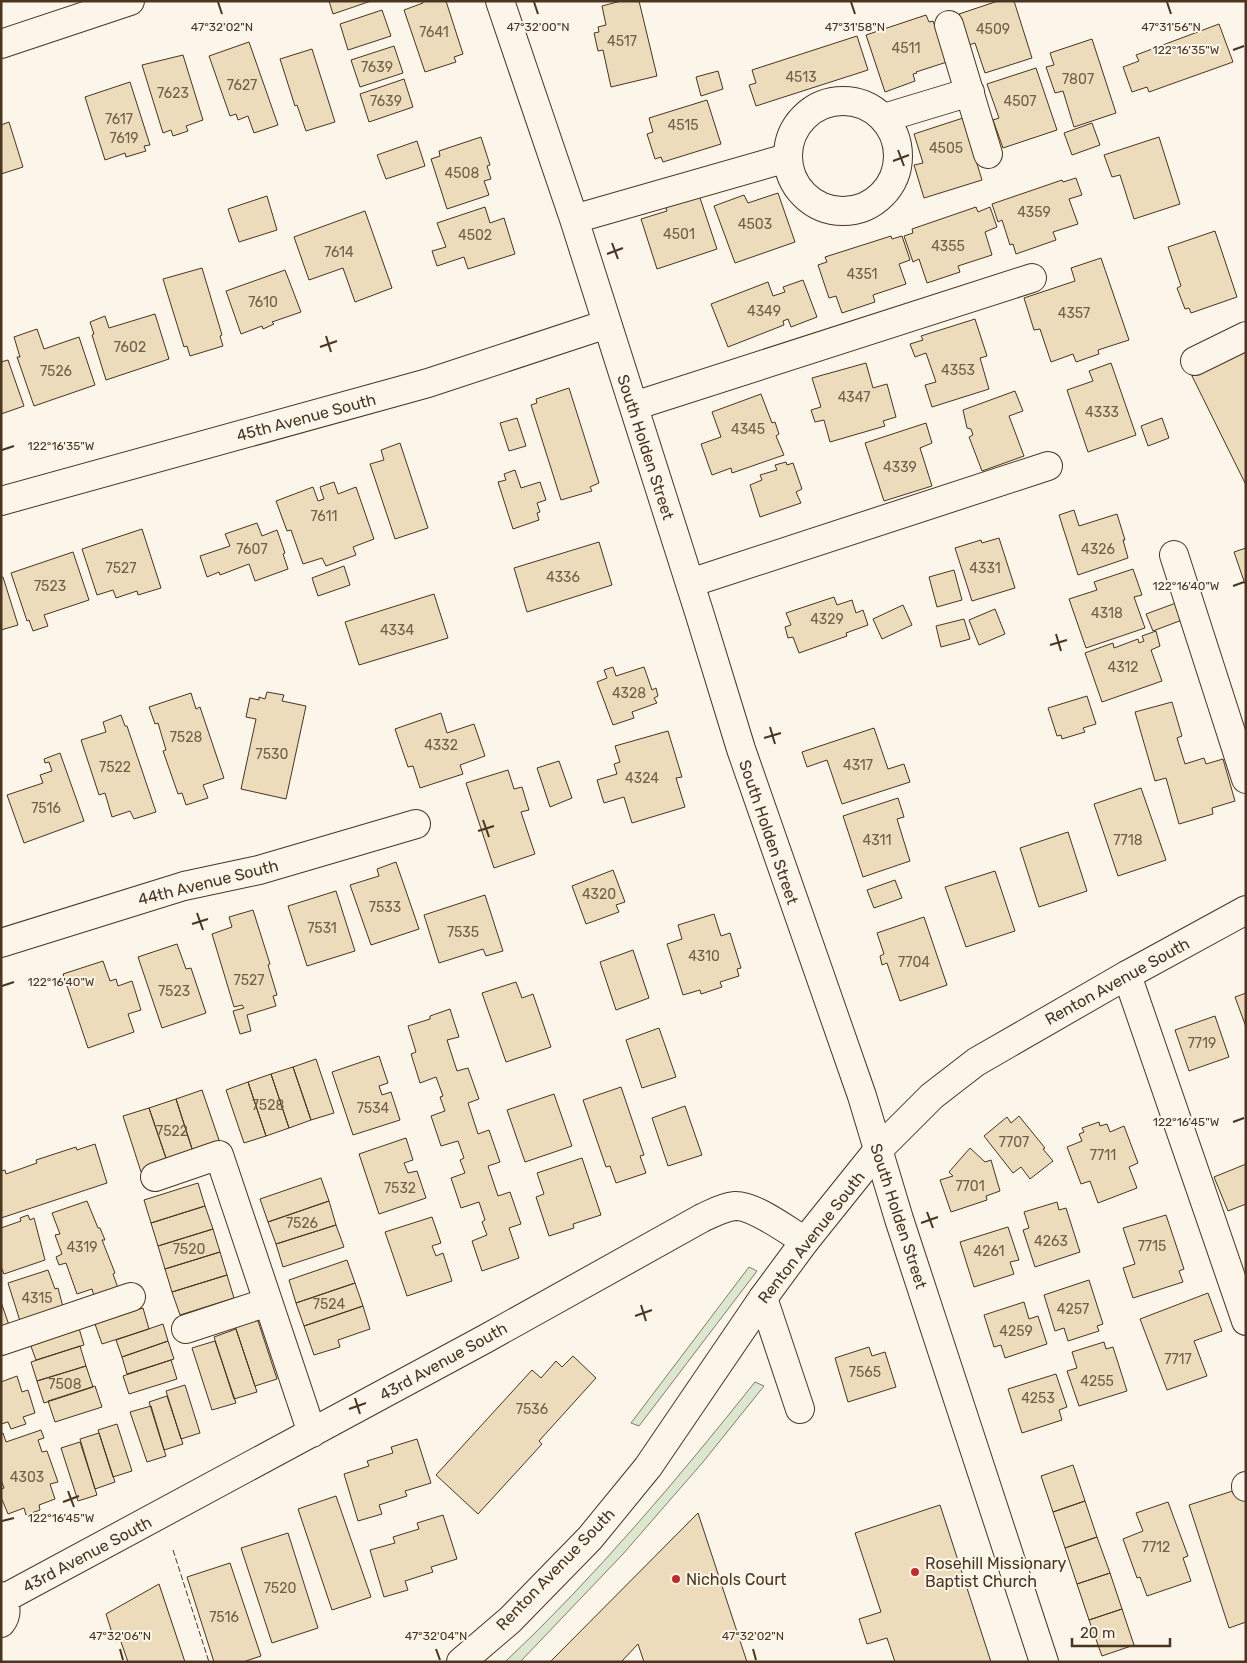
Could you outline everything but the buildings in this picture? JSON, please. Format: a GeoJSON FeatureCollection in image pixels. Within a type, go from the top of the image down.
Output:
{"type":"FeatureCollection","features":[{"type":"Feature","properties":{"kind":"street"},"geometry":{"type":"LineString","coordinates":[[1,44],[130,1]]}},
{"type":"Feature","properties":{"kind":"street","name":"South Holden Street"},"geometry":{"type":"LineString","coordinates":[[500,1],[574,219],[741,749],[862,1096],[1044,1662]]}},
{"type":"Feature","properties":{"kind":"street"},"geometry":{"type":"LineString","coordinates":[[949,25],[988,154]]}},
{"type":"Feature","properties":{"kind":"street"},"geometry":{"type":"LineString","coordinates":[[884,118],[970,92]]}},
{"type":"Feature","properties":{"kind":"street"},"geometry":{"type":"LineString","coordinates":[[846,100],[865,104],[884,118],[894,134],[898,153],[896,172],[889,186],[876,201],[858,210],[839,212],[820,207],[802,194],[791,177],[787,158],[789,139],[798,122],[809,111],[826,102],[846,100]]}},
{"type":"Feature","properties":{"kind":"street"},"geometry":{"type":"LineString","coordinates":[[574,219],[787,158]]}},
{"type":"Feature","properties":{"kind":"street"},"geometry":{"type":"LineString","coordinates":[[634,406],[1032,278]]}},
{"type":"Feature","properties":{"kind":"street","name":"45th Avenue South"},"geometry":{"type":"LineString","coordinates":[[1,501],[428,383],[607,324]]}},
{"type":"Feature","properties":{"kind":"street"},"geometry":{"type":"LineString","coordinates":[[1196,361],[1246,336]]}},
{"type":"Feature","properties":{"kind":"street"},"geometry":{"type":"LineString","coordinates":[[690,583],[1048,466]]}},
{"type":"Feature","properties":{"kind":"street"},"geometry":{"type":"LineString","coordinates":[[1174,554],[1246,780]]}},
{"type":"Feature","properties":{"kind":"street","name":"44th Avenue South"},"geometry":{"type":"LineString","coordinates":[[1,943],[184,886],[259,870],[416,824]]}},
{"type":"Feature","properties":{"kind":"street","name":"Renton Avenue South"},"geometry":{"type":"LineString","coordinates":[[461,1662],[510,1620],[590,1538],[648,1467],[763,1298],[805,1241],[878,1150],[932,1096],[976,1062],[1127,975],[1246,910]]}},
{"type":"Feature","properties":{"kind":"street"},"geometry":{"type":"LineString","coordinates":[[1127,975],[1246,1321]]}},
{"type":"Feature","properties":{"kind":"street"},"geometry":{"type":"LineString","coordinates":[[155,1177],[218,1156],[312,1433]]}},
{"type":"Feature","properties":{"kind":"street","name":"43rd Avenue South"},"geometry":{"type":"LineString","coordinates":[[2,1606],[312,1433],[723,1208],[736,1206],[749,1208],[805,1241]]}},
{"type":"Feature","properties":{"kind":"street"},"geometry":{"type":"LineString","coordinates":[[1,1341],[131,1297]]}},
{"type":"Feature","properties":{"kind":"street"},"geometry":{"type":"LineString","coordinates":[[763,1298],[800,1409]]}},
{"type":"Feature","properties":{"kind":"street"},"geometry":{"type":"LineString","coordinates":[[186,1329],[268,1302]]}},
{"type":"Feature","properties":{"kind":"green space"},"geometry":{"type":"Polygon","coordinates":[[[749,1267],[757,1271],[639,1426],[631,1423],[749,1267]]]}},
{"type":"Feature","properties":{"kind":"green space"},"geometry":{"type":"Polygon","coordinates":[[[755,1382],[764,1386],[703,1462],[623,1554],[520,1662],[505,1662],[604,1561],[696,1455],[755,1382]]]}},
{"type":"Feature","properties":{"kind":"fence"},"geometry":{"type":"LineString","coordinates":[[173,1550],[209,1662]]}},
{"type":"Feature","properties":{"kind":"place","name":"Rosehill Missionary Baptist Church"},"geometry":{"type":"Point","coordinates":[915,1572]}},
{"type":"Feature","properties":{"kind":"place","name":"Nichols Court"},"geometry":{"type":"Point","coordinates":[676,1579]}}]}
